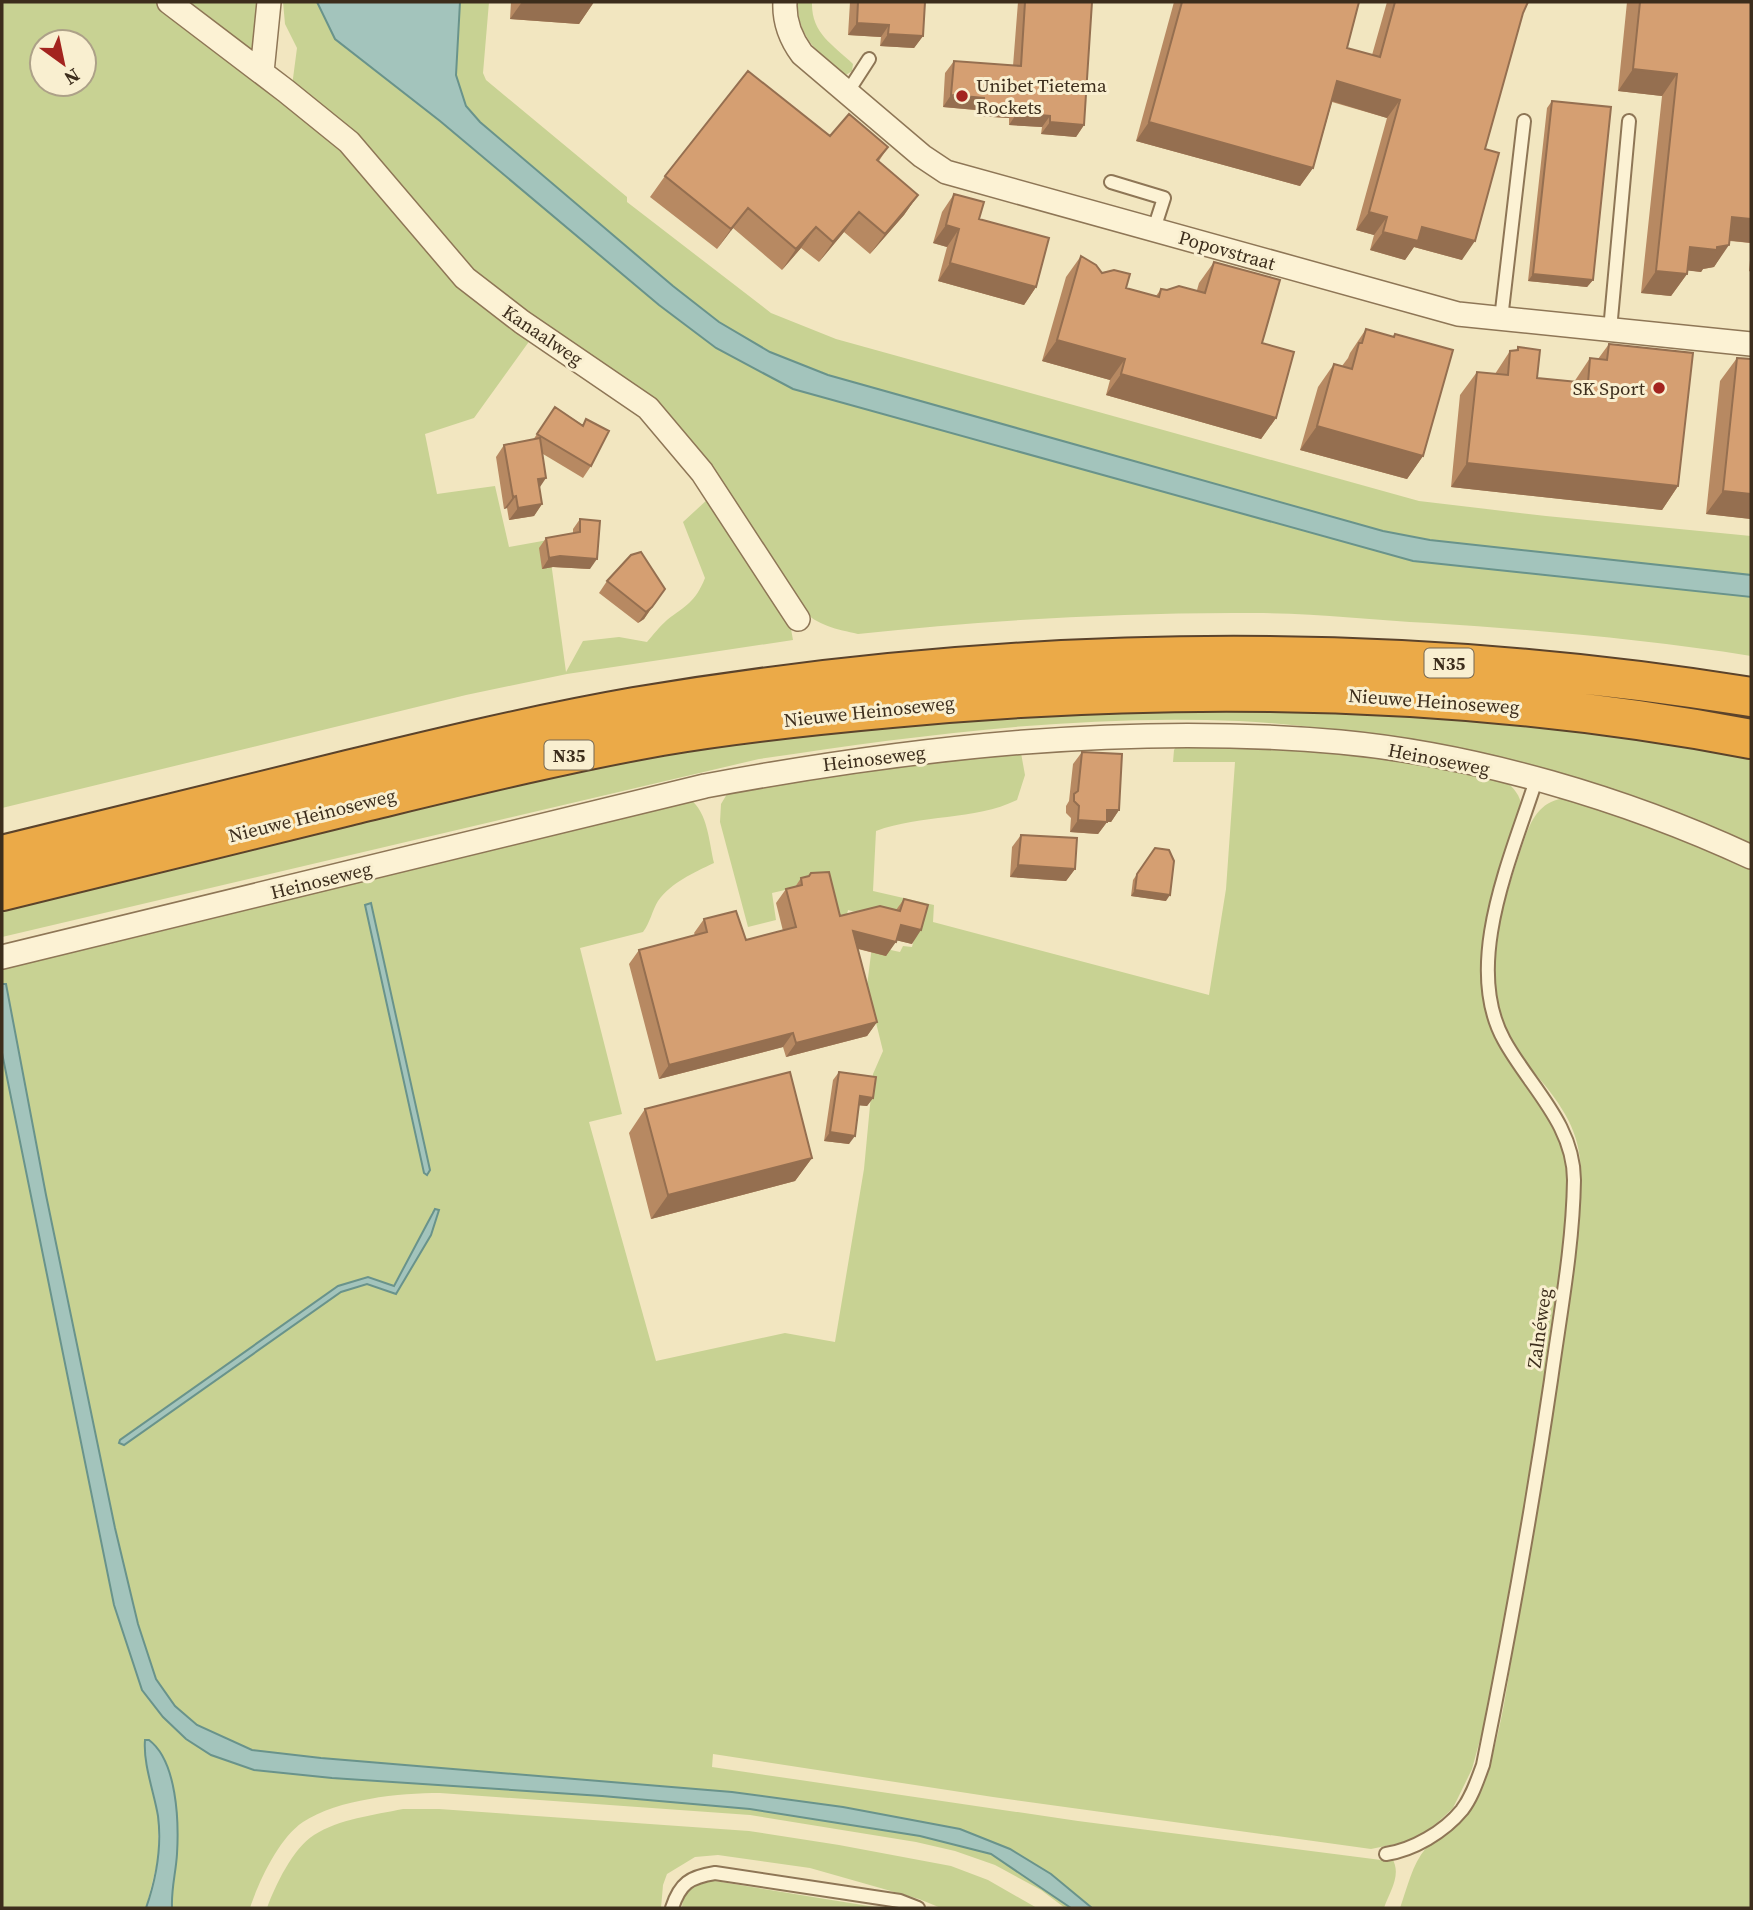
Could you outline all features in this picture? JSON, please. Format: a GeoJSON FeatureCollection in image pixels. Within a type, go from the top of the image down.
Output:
{"type":"FeatureCollection","features":[{"type":"Feature","properties":{"kind":"highway","name":"Nieuwe Heinoseweg"},"geometry":{"type":"LineString","coordinates":[[2,855],[445,747],[629,708],[743,690],[915,669],[1023,660],[1276,656],[1442,662],[1583,674],[1751,697]]}},
{"type":"Feature","properties":{"kind":"highway","name":"Nieuwe Heinoseweg"},"geometry":{"type":"LineString","coordinates":[[2,891],[490,771],[662,736],[829,714],[989,698],[1148,691],[1299,692],[1532,708],[1665,723],[1751,739]]}},
{"type":"Feature","properties":{"kind":"street","name":"Kanaalweg"},"geometry":{"type":"LineString","coordinates":[[169,2],[349,142],[465,278],[513,316],[648,408],[702,472],[798,619]]}},
{"type":"Feature","properties":{"kind":"street"},"geometry":{"type":"LineString","coordinates":[[262,72],[269,2]]}},
{"type":"Feature","properties":{"kind":"street","name":"Popovstraat"},"geometry":{"type":"LineString","coordinates":[[785,2],[784,10],[794,43],[802,54],[922,156],[946,172],[1458,314],[1751,345]]}},
{"type":"Feature","properties":{"kind":"street","name":"Heinoseweg"},"geometry":{"type":"LineString","coordinates":[[2,957],[646,799],[814,765],[1031,741],[1153,735],[1259,737],[1341,743],[1440,757],[1602,798],[1688,829],[1751,857]]}},
{"type":"Feature","properties":{"kind":"lane"},"geometry":{"type":"LineString","coordinates":[[847,93],[869,59]]}},
{"type":"Feature","properties":{"kind":"lane"},"geometry":{"type":"LineString","coordinates":[[1502,319],[1524,121]]}},
{"type":"Feature","properties":{"kind":"lane"},"geometry":{"type":"LineString","coordinates":[[1610,330],[1629,121]]}},
{"type":"Feature","properties":{"kind":"lane"},"geometry":{"type":"LineString","coordinates":[[1111,182],[1164,198],[1154,229]]}},
{"type":"Feature","properties":{"kind":"lane","name":"Zalnéweg"},"geometry":{"type":"LineString","coordinates":[[1386,1854],[1414,1846],[1454,1818],[1473,1793],[1483,1765],[1519,1584],[1564,1284],[1574,1180],[1569,1150],[1549,1105],[1502,1037],[1487,986],[1490,939],[1496,907],[1536,780]]}},
{"type":"Feature","properties":{"kind":"lane"},"geometry":{"type":"LineString","coordinates":[[672,1908],[678,1892],[687,1882],[697,1876],[715,1873],[900,1900],[918,1908]]}},
{"type":"Feature","properties":{"kind":"green space"},"geometry":{"type":"Polygon","coordinates":[[[2,2],[159,2],[299,105],[533,336],[474,418],[425,434],[437,494],[495,486],[509,547],[548,540],[566,672],[583,641],[619,637],[647,642],[664,622],[694,598],[705,578],[683,522],[708,499],[789,618],[793,640],[567,674],[466,695],[2,808],[2,2]]]}},
{"type":"Feature","properties":{"kind":"green space"},"geometry":{"type":"Polygon","coordinates":[[[179,2],[261,2],[254,47],[250,51],[179,2]]]}},
{"type":"Feature","properties":{"kind":"green space"},"geometry":{"type":"Polygon","coordinates":[[[283,2],[317,2],[335,39],[440,121],[659,305],[716,348],[793,389],[1413,561],[1751,597],[1751,656],[1551,632],[1277,613],[1056,618],[858,634],[821,623],[802,609],[711,473],[466,272],[292,86],[297,48],[285,24],[283,2]]]}},
{"type":"Feature","properties":{"kind":"green space"},"geometry":{"type":"Polygon","coordinates":[[[460,2],[489,2],[483,73],[486,80],[627,197],[627,202],[771,313],[836,339],[1419,501],[1751,536],[1751,575],[1430,540],[1383,531],[828,375],[771,352],[719,322],[673,286],[480,122],[466,106],[456,75],[460,2]]]}},
{"type":"Feature","properties":{"kind":"green space"},"geometry":{"type":"Polygon","coordinates":[[[798,2],[812,2],[819,30],[853,64],[852,71],[846,75],[819,53],[805,35],[798,14],[798,2]]]}},
{"type":"Feature","properties":{"kind":"green space"},"geometry":{"type":"Polygon","coordinates":[[[1421,709],[1751,749],[1751,845],[1672,811],[1607,788],[1394,740],[1301,726],[1239,721],[1058,724],[878,742],[759,759],[2,937],[2,901],[672,749],[1020,710],[1421,709]]]}},
{"type":"Feature","properties":{"kind":"green space"},"geometry":{"type":"Polygon","coordinates":[[[1179,742],[1379,755],[1505,780],[1516,792],[1521,803],[1522,808],[1488,918],[1482,984],[1486,1008],[1494,1029],[1515,1068],[1540,1104],[1561,1145],[1568,1178],[1568,1218],[1559,1293],[1496,1681],[1472,1769],[1453,1808],[1424,1833],[1405,1842],[1371,1849],[993,1797],[713,1754],[712,1767],[1078,1821],[1381,1860],[1392,1858],[1396,1871],[1384,1908],[1092,1908],[1051,1874],[1010,1849],[960,1829],[843,1807],[732,1792],[252,1750],[197,1725],[175,1706],[156,1679],[138,1624],[115,1528],[46,1195],[6,985],[2,984],[2,969],[690,799],[704,820],[714,863],[670,888],[658,901],[643,932],[580,948],[622,1114],[589,1122],[656,1361],[785,1333],[835,1342],[864,1169],[873,1074],[883,1051],[867,986],[872,946],[900,952],[903,946],[912,947],[919,919],[886,921],[848,910],[846,919],[834,922],[824,881],[772,893],[776,920],[748,927],[720,822],[721,804],[730,789],[847,769],[1021,753],[1025,775],[1017,800],[965,815],[911,822],[876,831],[873,891],[934,905],[933,922],[1209,995],[1226,889],[1235,762],[1173,762],[1174,750],[1179,742]],[[371,904],[365,905],[424,1173],[428,1175],[430,1170],[371,904]],[[439,1210],[432,1212],[424,1232],[393,1286],[368,1277],[338,1286],[120,1440],[122,1445],[341,1292],[367,1284],[396,1294],[431,1235],[439,1210]]]}},
{"type":"Feature","properties":{"kind":"green space"},"geometry":{"type":"Polygon","coordinates":[[[1564,798],[1574,798],[1751,865],[1751,1908],[1400,1908],[1421,1854],[1473,1804],[1491,1762],[1505,1700],[1557,1380],[1576,1231],[1580,1186],[1578,1145],[1562,1108],[1512,1041],[1501,1015],[1495,963],[1503,910],[1529,827],[1545,806],[1564,798]]]}},
{"type":"Feature","properties":{"kind":"green space"},"geometry":{"type":"Polygon","coordinates":[[[2,1053],[114,1605],[142,1690],[254,1770],[750,1809],[920,1836],[991,1854],[1071,1908],[1065,1908],[1041,1890],[995,1865],[955,1851],[916,1842],[750,1815],[440,1793],[388,1796],[351,1803],[317,1814],[303,1822],[278,1849],[264,1873],[250,1908],[172,1908],[178,1831],[176,1807],[166,1762],[158,1819],[158,1859],[146,1908],[2,1908],[2,1053]]]}},
{"type":"Feature","properties":{"kind":"green space"},"geometry":{"type":"Polygon","coordinates":[[[403,1809],[439,1809],[749,1831],[839,1845],[951,1866],[988,1880],[1037,1908],[941,1908],[919,1899],[810,1868],[718,1855],[695,1857],[667,1874],[661,1908],[267,1908],[292,1858],[314,1835],[346,1821],[403,1809]]]}},
{"type":"Feature","properties":{"kind":"green space"},"geometry":{"type":"Polygon","coordinates":[[[709,1880],[881,1908],[682,1908],[683,1895],[693,1886],[709,1880]]]}},
{"type":"Feature","properties":{"kind":"water"},"geometry":{"type":"Polygon","coordinates":[[[317,2],[460,2],[456,75],[466,106],[480,122],[673,286],[719,322],[770,352],[828,375],[1383,531],[1430,540],[1751,575],[1751,597],[1413,561],[793,389],[716,348],[659,305],[440,121],[335,39],[317,2]]]}},
{"type":"Feature","properties":{"kind":"water"},"geometry":{"type":"Polygon","coordinates":[[[371,903],[430,1170],[427,1175],[424,1173],[365,905],[371,903]]]}},
{"type":"Feature","properties":{"kind":"water"},"geometry":{"type":"Polygon","coordinates":[[[2,984],[6,984],[46,1195],[115,1528],[138,1624],[156,1679],[175,1706],[197,1725],[252,1750],[732,1792],[843,1807],[960,1829],[1010,1849],[1051,1874],[1092,1908],[1071,1908],[991,1854],[920,1836],[750,1809],[254,1770],[211,1755],[186,1739],[163,1717],[142,1690],[114,1605],[2,1053],[2,984]]]}},
{"type":"Feature","properties":{"kind":"water"},"geometry":{"type":"Polygon","coordinates":[[[435,1209],[439,1210],[431,1235],[396,1294],[367,1284],[341,1292],[124,1445],[119,1443],[338,1286],[368,1277],[394,1286],[435,1209]]]}},
{"type":"Feature","properties":{"kind":"water"},"geometry":{"type":"Polygon","coordinates":[[[145,1740],[149,1740],[165,1762],[174,1792],[178,1840],[172,1908],[146,1908],[153,1886],[159,1839],[158,1816],[147,1768],[145,1740]]]}},
{"type":"Feature","properties":{"kind":"building"},"geometry":{"type":"Polygon","coordinates":[[[858,2],[925,2],[923,36],[888,34],[889,25],[857,23],[858,2]]]}},
{"type":"Feature","properties":{"kind":"building"},"geometry":{"type":"Polygon","coordinates":[[[1025,2],[1092,2],[1084,125],[1050,122],[1050,116],[1017,113],[1017,107],[984,105],[984,98],[951,95],[954,61],[1021,66],[1025,2]]]}},
{"type":"Feature","properties":{"kind":"building"},"geometry":{"type":"Polygon","coordinates":[[[1182,2],[1359,2],[1347,48],[1380,57],[1395,2],[1528,2],[1485,149],[1499,153],[1475,241],[1422,227],[1418,241],[1383,232],[1387,217],[1369,212],[1400,100],[1337,81],[1313,168],[1149,122],[1182,2]]]}},
{"type":"Feature","properties":{"kind":"building"},"geometry":{"type":"Polygon","coordinates":[[[1640,2],[1751,2],[1751,219],[1732,217],[1729,245],[1717,247],[1717,250],[1690,247],[1687,274],[1656,271],[1677,74],[1633,69],[1640,2]]]}},
{"type":"Feature","properties":{"kind":"building"},"geometry":{"type":"Polygon","coordinates":[[[748,71],[830,136],[849,114],[888,147],[877,160],[918,195],[885,234],[859,212],[833,242],[816,227],[796,249],[748,208],[731,229],[665,176],[748,71]]]}},
{"type":"Feature","properties":{"kind":"building"},"geometry":{"type":"Polygon","coordinates":[[[1552,101],[1611,107],[1593,280],[1533,274],[1552,101]]]}},
{"type":"Feature","properties":{"kind":"building"},"geometry":{"type":"Polygon","coordinates":[[[954,194],[984,202],[979,219],[1049,238],[1036,287],[950,263],[959,229],[946,225],[954,194]]]}},
{"type":"Feature","properties":{"kind":"building"},"geometry":{"type":"Polygon","coordinates":[[[1081,256],[1096,265],[1102,273],[1114,270],[1130,274],[1126,288],[1159,297],[1161,289],[1179,286],[1205,293],[1214,262],[1280,280],[1262,343],[1294,352],[1276,418],[1121,374],[1125,359],[1057,340],[1081,256]]]}},
{"type":"Feature","properties":{"kind":"building"},"geometry":{"type":"Polygon","coordinates":[[[1366,329],[1453,350],[1423,456],[1317,426],[1334,364],[1352,369],[1366,329]]]}},
{"type":"Feature","properties":{"kind":"building"},"geometry":{"type":"Polygon","coordinates":[[[1609,344],[1693,353],[1678,486],[1467,463],[1477,372],[1508,375],[1510,351],[1518,350],[1518,347],[1540,350],[1537,378],[1588,383],[1590,358],[1607,360],[1609,344]]]}},
{"type":"Feature","properties":{"kind":"building"},"geometry":{"type":"Polygon","coordinates":[[[1737,358],[1751,359],[1751,494],[1723,491],[1737,358]]]}},
{"type":"Feature","properties":{"kind":"building"},"geometry":{"type":"Polygon","coordinates":[[[555,407],[583,426],[586,419],[609,431],[591,466],[537,434],[555,407]]]}},
{"type":"Feature","properties":{"kind":"building"},"geometry":{"type":"Polygon","coordinates":[[[540,438],[546,478],[538,479],[542,504],[518,508],[516,496],[513,497],[504,445],[540,438]]]}},
{"type":"Feature","properties":{"kind":"building"},"geometry":{"type":"Polygon","coordinates":[[[580,519],[600,521],[597,559],[560,556],[549,558],[546,538],[580,532],[580,519]]]}},
{"type":"Feature","properties":{"kind":"building"},"geometry":{"type":"Polygon","coordinates":[[[641,552],[665,589],[646,612],[607,581],[631,555],[641,552]]]}},
{"type":"Feature","properties":{"kind":"building"},"geometry":{"type":"Polygon","coordinates":[[[1082,752],[1122,754],[1119,810],[1107,810],[1107,822],[1078,820],[1079,806],[1074,801],[1074,794],[1078,791],[1082,752]]]}},
{"type":"Feature","properties":{"kind":"building"},"geometry":{"type":"Polygon","coordinates":[[[1021,835],[1077,838],[1075,869],[1018,865],[1021,835]]]}},
{"type":"Feature","properties":{"kind":"building"},"geometry":{"type":"Polygon","coordinates":[[[1155,848],[1169,850],[1174,861],[1170,895],[1135,890],[1137,874],[1155,848]]]}},
{"type":"Feature","properties":{"kind":"building"},"geometry":{"type":"Polygon","coordinates":[[[829,872],[840,916],[880,906],[900,911],[904,899],[928,905],[921,930],[901,925],[896,942],[853,931],[877,1022],[796,1043],[793,1033],[669,1065],[639,950],[707,932],[704,919],[736,911],[746,940],[796,927],[786,889],[802,885],[801,878],[811,873],[829,872]]]}},
{"type":"Feature","properties":{"kind":"building"},"geometry":{"type":"Polygon","coordinates":[[[790,1072],[812,1158],[668,1195],[645,1109],[790,1072]]]}},
{"type":"Feature","properties":{"kind":"building"},"geometry":{"type":"Polygon","coordinates":[[[839,1072],[876,1077],[873,1098],[860,1096],[855,1136],[830,1132],[839,1072]]]}},
{"type":"Feature","properties":{"kind":"place","name":"Unibet Tietema Rockets"},"geometry":{"type":"Point","coordinates":[962,96]}},
{"type":"Feature","properties":{"kind":"place","name":"SK Sport"},"geometry":{"type":"Point","coordinates":[1659,388]}}]}
